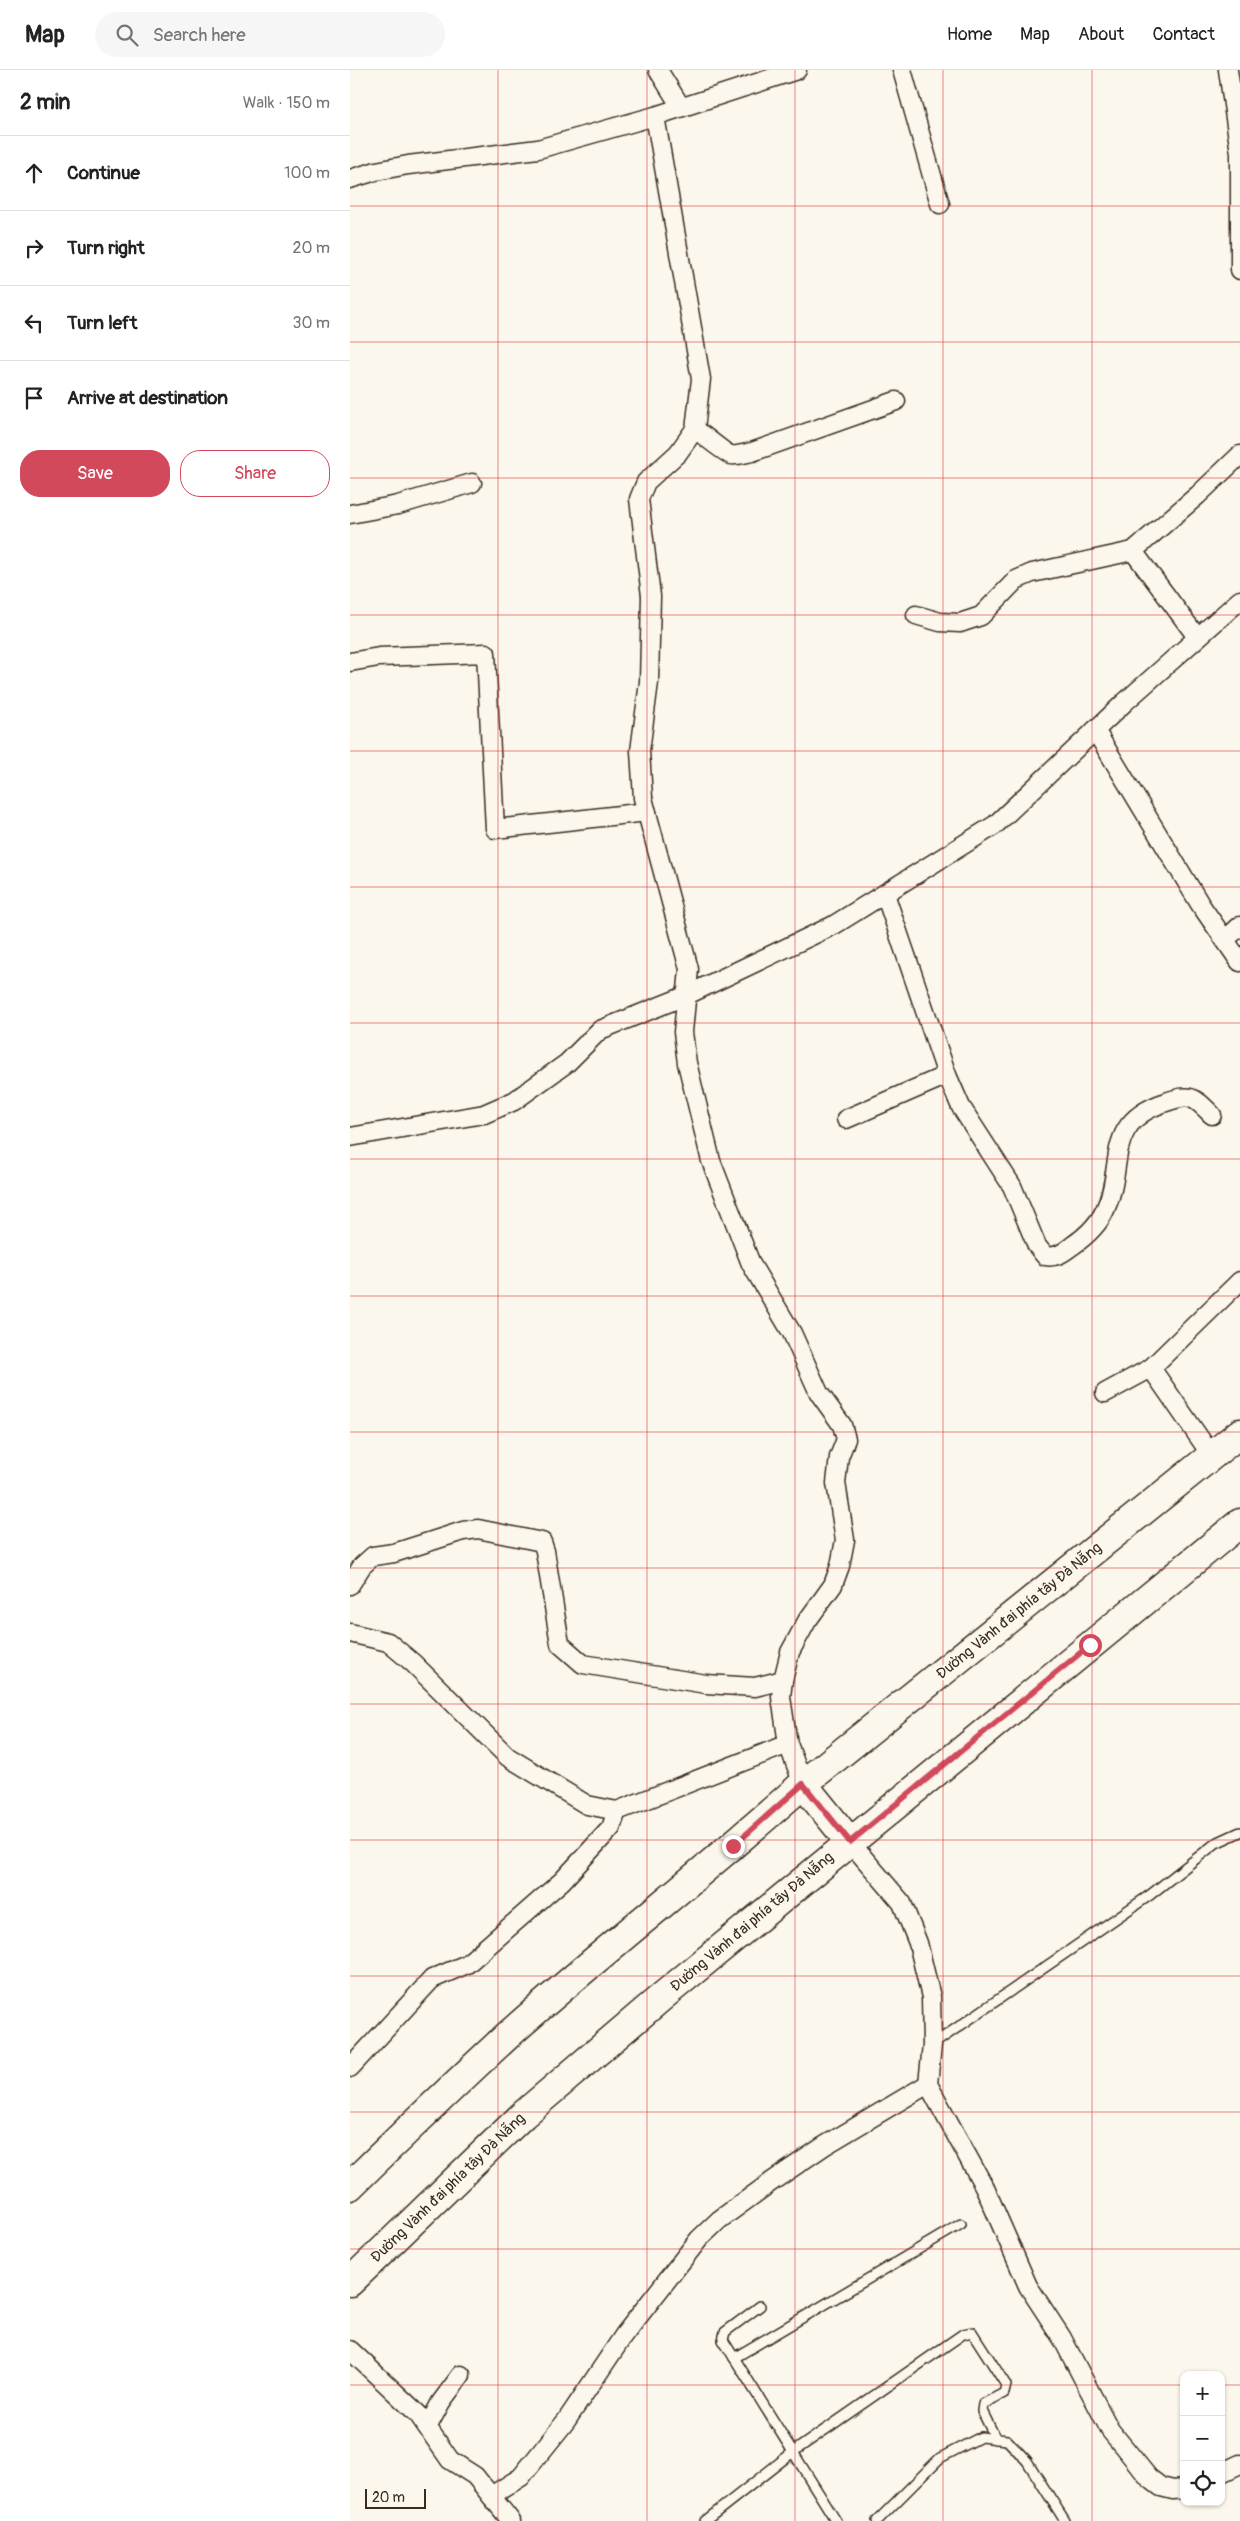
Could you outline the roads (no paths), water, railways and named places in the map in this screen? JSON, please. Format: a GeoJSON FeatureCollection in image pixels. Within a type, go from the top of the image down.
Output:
{"type":"FeatureCollection","features":[{"type":"Feature","properties":{"kind":"main road","name":"Đường Vành đai phía tây Đà Nẵng"},"geometry":{"type":"LineString","coordinates":[[352,2181],[506,2038],[803,1784],[1240,1433]]}},
{"type":"Feature","properties":{"kind":"main road","name":"Đường Vành đai phía tây Đà Nẵng"},"geometry":{"type":"LineString","coordinates":[[350,2282],[523,2115],[664,1995],[1240,1522]]}},
{"type":"Feature","properties":{"kind":"main road"},"geometry":{"type":"LineString","coordinates":[[803,1784],[850,1842]]}},
{"type":"Feature","properties":{"kind":"street"},"geometry":{"type":"LineString","coordinates":[[658,70],[681,107]]}},
{"type":"Feature","properties":{"kind":"street"},"geometry":{"type":"LineString","coordinates":[[350,179],[376,171],[408,165],[538,149],[655,116],[797,70]]}},
{"type":"Feature","properties":{"kind":"street"},"geometry":{"type":"LineString","coordinates":[[902,70],[940,204]]}},
{"type":"Feature","properties":{"kind":"street"},"geometry":{"type":"LineString","coordinates":[[1228,70],[1240,153],[1240,270]]}},
{"type":"Feature","properties":{"kind":"street"},"geometry":{"type":"LineString","coordinates":[[655,116],[701,378],[695,429],[678,453],[646,482],[639,500],[651,596],[649,682],[640,751],[643,798],[689,969],[683,1032],[687,1063],[711,1161],[751,1264],[792,1332],[819,1393],[842,1425],[846,1439],[839,1457],[836,1483],[845,1540],[840,1566],[833,1585],[807,1621],[790,1652],[783,1680],[781,1697],[788,1744],[803,1784]]}},
{"type":"Feature","properties":{"kind":"street"},"geometry":{"type":"LineString","coordinates":[[695,429],[713,441],[722,451],[732,455],[752,452],[896,402]]}},
{"type":"Feature","properties":{"kind":"street"},"geometry":{"type":"LineString","coordinates":[[916,615],[940,622],[960,622],[981,616],[1016,580],[1032,573],[1133,551],[1198,495],[1240,455]]}},
{"type":"Feature","properties":{"kind":"street"},"geometry":{"type":"LineString","coordinates":[[350,514],[398,504],[472,483]]}},
{"type":"Feature","properties":{"kind":"street"},"geometry":{"type":"LineString","coordinates":[[1133,551],[1197,637]]}},
{"type":"Feature","properties":{"kind":"street"},"geometry":{"type":"LineString","coordinates":[[350,1137],[484,1114],[514,1101],[567,1064],[600,1030],[685,996],[834,925],[995,825],[1095,730],[1240,600]]}},
{"type":"Feature","properties":{"kind":"street"},"geometry":{"type":"LineString","coordinates":[[350,662],[379,657],[486,653],[495,829],[647,812]]}},
{"type":"Feature","properties":{"kind":"street"},"geometry":{"type":"LineString","coordinates":[[1095,730],[1200,904],[1240,962]]}},
{"type":"Feature","properties":{"kind":"street"},"geometry":{"type":"LineString","coordinates":[[885,894],[947,1075],[961,1107],[1012,1186],[1036,1246],[1044,1256],[1052,1258],[1059,1255],[1086,1236],[1097,1224],[1110,1196],[1118,1148],[1124,1133],[1143,1113],[1182,1096],[1195,1098],[1212,1115]]}},
{"type":"Feature","properties":{"kind":"street"},"geometry":{"type":"LineString","coordinates":[[1225,940],[1240,926]]}},
{"type":"Feature","properties":{"kind":"street"},"geometry":{"type":"LineString","coordinates":[[846,1119],[947,1075]]}},
{"type":"Feature","properties":{"kind":"street"},"geometry":{"type":"LineString","coordinates":[[1105,1393],[1151,1368],[1240,1281]]}},
{"type":"Feature","properties":{"kind":"street"},"geometry":{"type":"LineString","coordinates":[[1151,1368],[1212,1456]]}},
{"type":"Feature","properties":{"kind":"street"},"geometry":{"type":"LineString","coordinates":[[350,1585],[362,1566],[373,1556],[394,1553],[463,1531],[478,1529],[533,1539],[542,1542],[545,1551],[560,1644],[583,1664],[706,1684],[755,1687],[783,1680]]}},
{"type":"Feature","properties":{"kind":"street"},"geometry":{"type":"LineString","coordinates":[[350,1632],[388,1642],[414,1663],[508,1757],[587,1805],[617,1811],[788,1744]]}},
{"type":"Feature","properties":{"kind":"street"},"geometry":{"type":"LineString","coordinates":[[350,2068],[432,1979],[468,1964],[562,1881],[611,1828],[617,1811]]}},
{"type":"Feature","properties":{"kind":"street"},"geometry":{"type":"LineString","coordinates":[[850,1842],[902,1903],[915,1935],[927,1974],[931,1996],[932,2045],[928,2084],[985,2188],[1028,2286],[1062,2338],[1110,2430],[1149,2478],[1161,2487],[1180,2489]]}},
{"type":"Feature","properties":{"kind":"street"},"geometry":{"type":"LineString","coordinates":[[491,2496],[521,2477],[527,2470],[566,2421],[624,2335],[699,2238],[719,2220],[786,2172],[928,2084]]}},
{"type":"Feature","properties":{"kind":"street"},"geometry":{"type":"LineString","coordinates":[[350,2350],[428,2426],[450,2460],[475,2476],[511,2521]]}},
{"type":"Feature","properties":{"kind":"street"},"geometry":{"type":"LineString","coordinates":[[428,2426],[441,2402],[461,2375]]}},
{"type":"Feature","properties":{"kind":"street"},"geometry":{"type":"LineString","coordinates":[[1225,2471],[1240,2464]]}},
{"type":"Feature","properties":{"kind":"lane"},"geometry":{"type":"LineString","coordinates":[[932,2045],[1150,1895],[1216,1843],[1240,1832]]}},
{"type":"Feature","properties":{"kind":"lane"},"geometry":{"type":"LineString","coordinates":[[734,2358],[961,2224]]}},
{"type":"Feature","properties":{"kind":"lane"},"geometry":{"type":"LineString","coordinates":[[760,2306],[725,2332],[723,2340],[836,2521]]}},
{"type":"Feature","properties":{"kind":"lane"},"geometry":{"type":"LineString","coordinates":[[705,2521],[793,2452],[963,2334],[972,2332],[1006,2385],[1004,2392],[983,2404],[982,2411],[996,2439]]}},
{"type":"Feature","properties":{"kind":"lane"},"geometry":{"type":"LineString","coordinates":[[877,2521],[940,2458],[981,2437],[1007,2440],[1027,2461],[1065,2521]]}}]}
